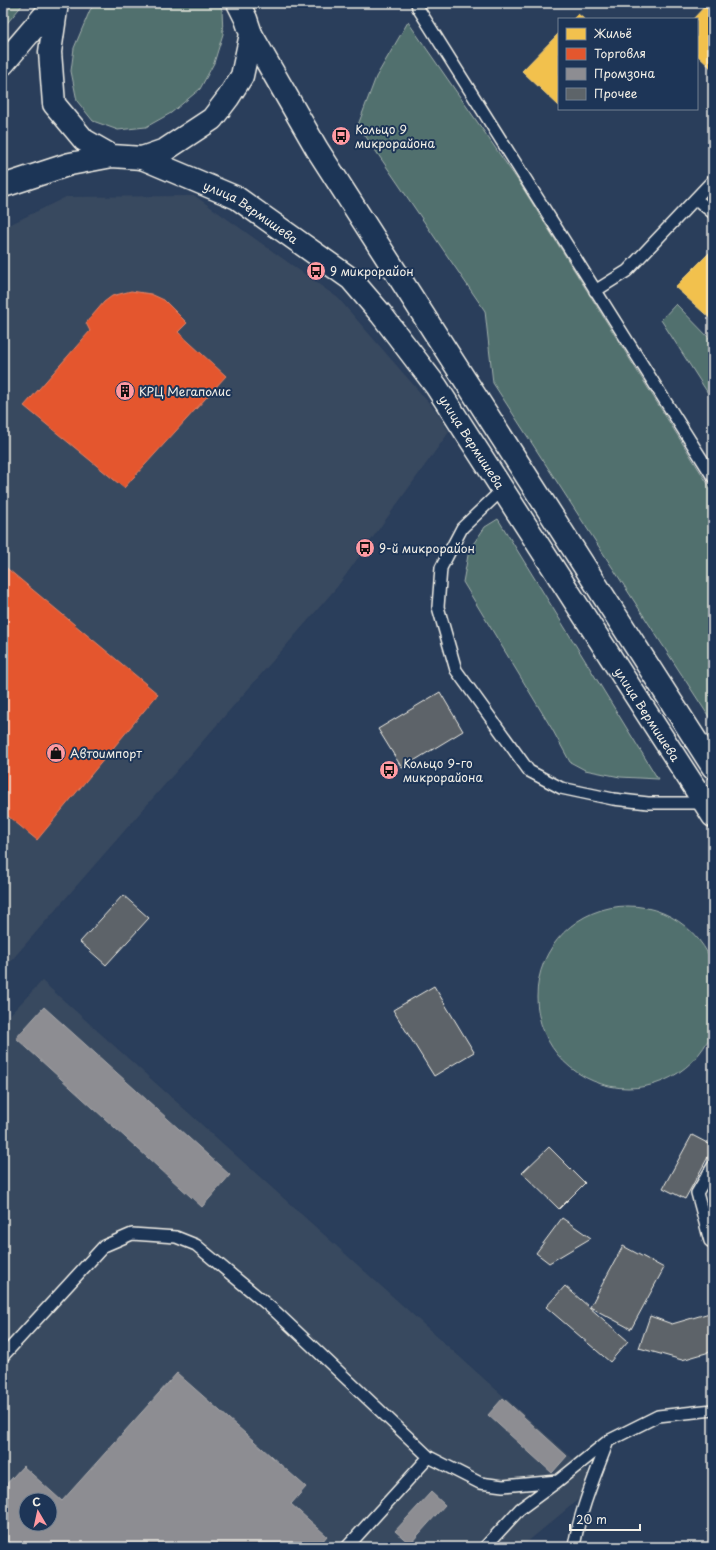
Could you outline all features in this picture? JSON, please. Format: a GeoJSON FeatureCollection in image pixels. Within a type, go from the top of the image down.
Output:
{"type":"FeatureCollection","features":[{"type":"Feature","properties":{"kind":"main road"},"geometry":{"type":"LineString","coordinates":[[3,64],[56,3]]}},
{"type":"Feature","properties":{"kind":"main road"},"geometry":{"type":"LineString","coordinates":[[56,3],[50,52],[54,104],[84,140],[112,156]]}},
{"type":"Feature","properties":{"kind":"main road"},"geometry":{"type":"LineString","coordinates":[[3,186],[70,164],[112,156],[142,158],[165,150],[212,119],[242,76],[246,15]]}},
{"type":"Feature","properties":{"kind":"main road"},"geometry":{"type":"LineString","coordinates":[[246,15],[317,150],[713,767]]}},
{"type":"Feature","properties":{"kind":"main road","name":"улица Вермишева"},"geometry":{"type":"LineString","coordinates":[[142,158],[237,198],[350,279],[381,314],[436,386],[709,810]]}},
{"type":"Feature","properties":{"kind":"lane"},"geometry":{"type":"LineString","coordinates":[[417,3],[418,8],[713,477]]}},
{"type":"Feature","properties":{"kind":"lane"},"geometry":{"type":"LineString","coordinates":[[595,291],[627,271],[713,180]]}},
{"type":"Feature","properties":{"kind":"lane"},"geometry":{"type":"LineString","coordinates":[[696,199],[713,213]]}},
{"type":"Feature","properties":{"kind":"lane"},"geometry":{"type":"LineString","coordinates":[[503,490],[462,528],[441,568],[438,607],[456,670],[529,771],[561,788],[613,799],[709,810]]}},
{"type":"Feature","properties":{"kind":"lane"},"geometry":{"type":"LineString","coordinates":[[713,1166],[697,1193],[710,1241],[713,1243]]}},
{"type":"Feature","properties":{"kind":"lane"},"geometry":{"type":"LineString","coordinates":[[3,1356],[104,1246],[132,1234],[176,1237],[196,1245],[276,1312],[428,1457],[480,1483],[502,1486],[558,1482]]}},
{"type":"Feature","properties":{"kind":"lane"},"geometry":{"type":"LineString","coordinates":[[485,1547],[520,1509],[558,1482],[608,1441],[658,1416],[713,1410]]}},
{"type":"Feature","properties":{"kind":"lane"},"geometry":{"type":"LineString","coordinates":[[574,1547],[575,1538],[589,1492],[608,1441]]}},
{"type":"Feature","properties":{"kind":"lane"},"geometry":{"type":"LineString","coordinates":[[347,1547],[428,1457]]}},
{"type":"Feature","properties":{"kind":"shaded area"},"geometry":{"type":"Polygon","coordinates":[[[195,196],[338,298],[436,411],[449,432],[337,587],[3,970],[3,228],[66,197],[195,196]]]}},
{"type":"Feature","properties":{"kind":"shaded area"},"geometry":{"type":"Polygon","coordinates":[[[42,981],[592,1476],[585,1494],[521,1547],[3,1547],[3,1022],[42,981]]]}},
{"type":"Feature","properties":{"kind":"green space"},"geometry":{"type":"Polygon","coordinates":[[[8,3],[24,3],[3,28],[3,9],[8,3]]]}},
{"type":"Feature","properties":{"kind":"green space"},"geometry":{"type":"Polygon","coordinates":[[[96,3],[219,3],[222,10],[223,34],[214,63],[200,89],[171,113],[146,127],[118,130],[93,121],[77,101],[71,71],[74,48],[90,10],[96,3]]]}},
{"type":"Feature","properties":{"kind":"green space"},"geometry":{"type":"Polygon","coordinates":[[[408,22],[519,182],[713,492],[713,723],[493,383],[485,311],[358,125],[376,77],[408,22]]]}},
{"type":"Feature","properties":{"kind":"green space"},"geometry":{"type":"Polygon","coordinates":[[[676,304],[713,342],[713,401],[661,320],[676,304]]]}},
{"type":"Feature","properties":{"kind":"green space"},"geometry":{"type":"Polygon","coordinates":[[[498,519],[658,779],[620,777],[585,770],[570,762],[552,729],[463,582],[469,550],[485,527],[498,519]]]}},
{"type":"Feature","properties":{"kind":"green space"},"geometry":{"type":"Polygon","coordinates":[[[619,906],[637,906],[663,913],[679,921],[704,946],[717,979],[717,1015],[712,1032],[704,1048],[679,1073],[654,1084],[637,1088],[619,1088],[593,1081],[577,1073],[552,1048],[541,1023],[537,1006],[537,988],[544,962],[552,946],[577,921],[602,910],[619,906]]]}},
{"type":"Feature","properties":{"kind":"building: Жильё"},"geometry":{"type":"Polygon","coordinates":[[[708,3],[713,3],[713,70],[698,56],[698,18],[694,18],[708,3]]]}},
{"type":"Feature","properties":{"kind":"building: Жильё"},"geometry":{"type":"Polygon","coordinates":[[[578,14],[583,18],[574,18],[578,14]]]}},
{"type":"Feature","properties":{"kind":"building: Жильё"},"geometry":{"type":"Polygon","coordinates":[[[558,34],[558,105],[522,71],[558,34]]]}},
{"type":"Feature","properties":{"kind":"building: Жильё"},"geometry":{"type":"Polygon","coordinates":[[[710,252],[713,255],[713,321],[675,287],[710,252]]]}},
{"type":"Feature","properties":{"kind":"building: Торговля","name":"КРЦ Мегаполис"},"geometry":{"type":"Polygon","coordinates":[[[131,291],[151,294],[164,300],[187,323],[178,332],[226,376],[124,488],[24,406],[90,331],[86,323],[104,302],[112,296],[131,291]]]}},
{"type":"Feature","properties":{"kind":"building: Торговля","name":"Автоимпорт"},"geometry":{"type":"Polygon","coordinates":[[[3,565],[158,694],[37,840],[3,812],[3,565]]]}},
{"type":"Feature","properties":{"kind":"building: Торговля"},"geometry":{"type":"Polygon","coordinates":[[[713,1194],[713,1215],[704,1210],[713,1194]]]}},
{"type":"Feature","properties":{"kind":"building: Промзона"},"geometry":{"type":"Polygon","coordinates":[[[44,1007],[230,1175],[202,1207],[16,1038],[44,1007]]]}},
{"type":"Feature","properties":{"kind":"building: Промзона"},"geometry":{"type":"Polygon","coordinates":[[[177,1373],[306,1487],[291,1504],[327,1536],[318,1547],[3,1547],[3,1488],[23,1466],[52,1492],[18,1492],[18,1532],[58,1532],[58,1497],[62,1501],[177,1373]]]}},
{"type":"Feature","properties":{"kind":"building: Промзона"},"geometry":{"type":"Polygon","coordinates":[[[503,1398],[567,1456],[552,1473],[488,1415],[503,1398]]]}},
{"type":"Feature","properties":{"kind":"building: Промзона"},"geometry":{"type":"Polygon","coordinates":[[[431,1492],[445,1505],[410,1544],[395,1531],[431,1492]]]}},
{"type":"Feature","properties":{"kind":"building: Прочее"},"geometry":{"type":"Polygon","coordinates":[[[440,692],[463,731],[402,768],[378,729],[440,692]]]}},
{"type":"Feature","properties":{"kind":"building: Прочее"},"geometry":{"type":"Polygon","coordinates":[[[123,895],[149,918],[106,965],[80,942],[123,895]]]}},
{"type":"Feature","properties":{"kind":"building: Прочее"},"geometry":{"type":"Polygon","coordinates":[[[434,986],[474,1052],[434,1076],[393,1010],[434,986]]]}},
{"type":"Feature","properties":{"kind":"building: Прочее"},"geometry":{"type":"Polygon","coordinates":[[[692,1135],[713,1146],[713,1148],[685,1199],[663,1188],[692,1135]]]}},
{"type":"Feature","properties":{"kind":"building: Прочее"},"geometry":{"type":"Polygon","coordinates":[[[549,1147],[585,1183],[559,1209],[522,1173],[549,1147]]]}},
{"type":"Feature","properties":{"kind":"building: Прочее"},"geometry":{"type":"Polygon","coordinates":[[[562,1218],[591,1238],[549,1263],[536,1253],[562,1218]]]}},
{"type":"Feature","properties":{"kind":"building: Прочее"},"geometry":{"type":"Polygon","coordinates":[[[623,1246],[664,1268],[631,1329],[590,1307],[623,1246]]]}},
{"type":"Feature","properties":{"kind":"building: Прочее"},"geometry":{"type":"Polygon","coordinates":[[[565,1286],[628,1341],[610,1362],[546,1307],[565,1286]]]}},
{"type":"Feature","properties":{"kind":"building: Прочее"},"geometry":{"type":"Polygon","coordinates":[[[713,1312],[713,1351],[682,1360],[639,1348],[650,1316],[672,1324],[713,1312]]]}},
{"type":"Feature","properties":{"kind":"place","name":"Кольцо 9 микрорайона"},"geometry":{"type":"Point","coordinates":[341,136]}},
{"type":"Feature","properties":{"kind":"place","name":"9 микрорайон"},"geometry":{"type":"Point","coordinates":[316,271]}},
{"type":"Feature","properties":{"kind":"place","name":"КРЦ Мегаполис"},"geometry":{"type":"Point","coordinates":[125,391]}},
{"type":"Feature","properties":{"kind":"place","name":"9-й микрорайон"},"geometry":{"type":"Point","coordinates":[365,548]}},
{"type":"Feature","properties":{"kind":"place","name":"Автоимпорт"},"geometry":{"type":"Point","coordinates":[56,753]}},
{"type":"Feature","properties":{"kind":"place","name":"Кольцо 9-го микрорайона"},"geometry":{"type":"Point","coordinates":[389,770]}}]}
